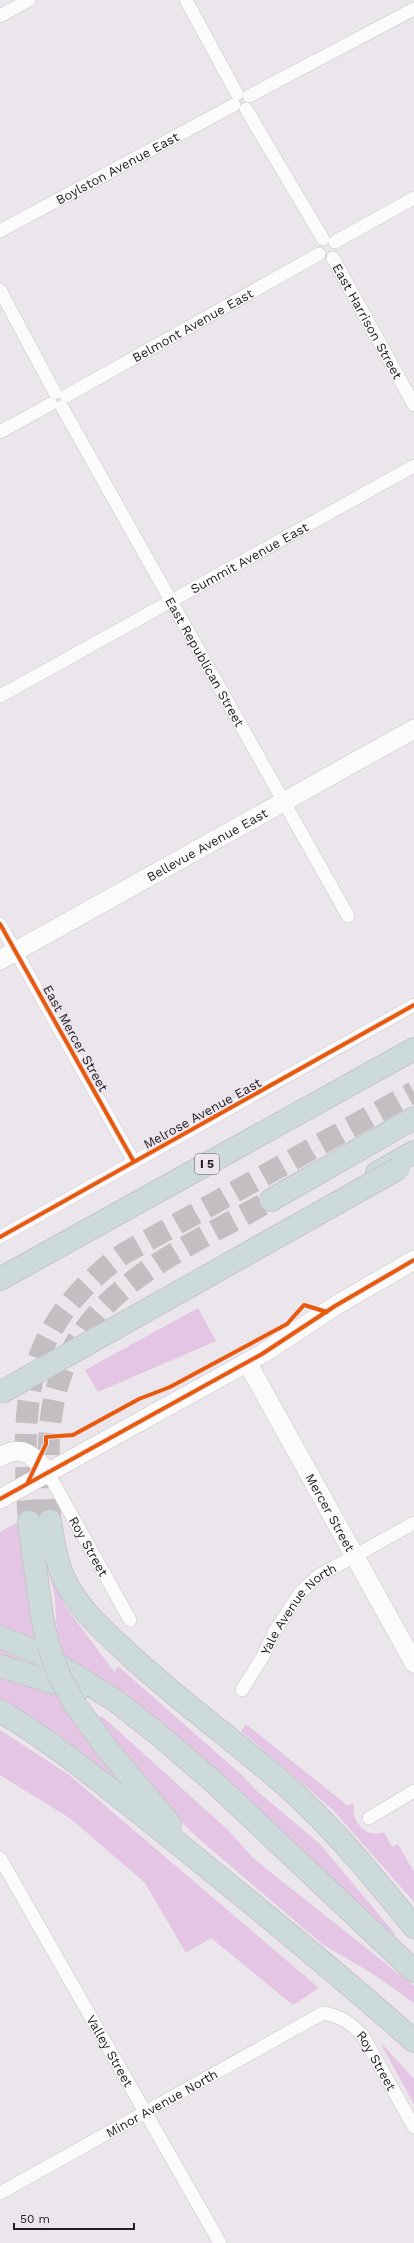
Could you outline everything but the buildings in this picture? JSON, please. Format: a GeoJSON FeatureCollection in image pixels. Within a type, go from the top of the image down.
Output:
{"type":"FeatureCollection","features":[{"type":"Feature","properties":{"kind":"highway","name":"I 5"},"geometry":{"type":"LineString","coordinates":[[0,1279],[414,1049]]}},
{"type":"Feature","properties":{"kind":"highway"},"geometry":{"type":"LineString","coordinates":[[271,1200],[414,1118]]}},
{"type":"Feature","properties":{"kind":"highway"},"geometry":{"type":"LineString","coordinates":[[0,1383],[414,1152]]}},
{"type":"Feature","properties":{"kind":"highway"},"geometry":{"type":"LineString","coordinates":[[0,1393],[409,1163]]}},
{"type":"Feature","properties":{"kind":"highway"},"geometry":{"type":"LineString","coordinates":[[50,1520],[55,1550],[63,1577],[81,1607],[115,1642],[166,1689],[263,1766],[319,1817],[371,1874],[414,1927]]}},
{"type":"Feature","properties":{"kind":"highway"},"geometry":{"type":"LineString","coordinates":[[29,1522],[42,1617],[48,1644],[59,1675],[74,1703],[108,1750],[188,1845],[266,1915]]}},
{"type":"Feature","properties":{"kind":"highway"},"geometry":{"type":"LineString","coordinates":[[0,1637],[39,1653],[116,1701],[158,1734],[215,1782],[414,1971]]}},
{"type":"Feature","properties":{"kind":"highway"},"geometry":{"type":"LineString","coordinates":[[0,1666],[116,1701]]}},
{"type":"Feature","properties":{"kind":"highway"},"geometry":{"type":"LineString","coordinates":[[0,1711],[81,1767],[326,1963],[414,2041]]}},
{"type":"Feature","properties":{"kind":"highway"},"geometry":{"type":"LineString","coordinates":[[0,1726],[37,1736]]}},
{"type":"Feature","properties":{"kind":"street"},"geometry":{"type":"LineString","coordinates":[[0,16],[29,0]]}},
{"type":"Feature","properties":{"kind":"street"},"geometry":{"type":"LineString","coordinates":[[186,0],[241,101],[329,241],[338,252],[333,258],[325,259],[319,254],[319,244],[329,241],[414,198]]}},
{"type":"Feature","properties":{"kind":"street","name":"Boylston Avenue East"},"geometry":{"type":"LineString","coordinates":[[0,232],[414,9]]}},
{"type":"Feature","properties":{"kind":"street","name":"Belmont Avenue East"},"geometry":{"type":"LineString","coordinates":[[0,432],[319,254]]}},
{"type":"Feature","properties":{"kind":"street","name":"East Harrison Street"},"geometry":{"type":"LineString","coordinates":[[333,258],[414,405]]}},
{"type":"Feature","properties":{"kind":"street","name":"East Republican Street"},"geometry":{"type":"LineString","coordinates":[[0,290],[58,400],[172,600],[348,916]]}},
{"type":"Feature","properties":{"kind":"street","name":"Summit Avenue East"},"geometry":{"type":"LineString","coordinates":[[0,696],[414,466]]}},
{"type":"Feature","properties":{"kind":"street","name":"Bellevue Avenue East"},"geometry":{"type":"LineString","coordinates":[[8,956],[414,729]]}},
{"type":"Feature","properties":{"kind":"street","name":"East Mercer Street"},"geometry":{"type":"LineString","coordinates":[[0,924],[8,956],[134,1162]]}},
{"type":"Feature","properties":{"kind":"street","name":"Melrose Avenue East"},"geometry":{"type":"LineString","coordinates":[[0,1238],[414,1005]]}},
{"type":"Feature","properties":{"kind":"street"},"geometry":{"type":"LineString","coordinates":[[0,1499],[47,1471],[247,1362],[414,1260]]}},
{"type":"Feature","properties":{"kind":"street","name":"Mercer Street"},"geometry":{"type":"LineString","coordinates":[[247,1362],[414,1663]]}},
{"type":"Feature","properties":{"kind":"street"},"geometry":{"type":"LineString","coordinates":[[0,1456],[8,1452],[24,1451],[34,1457],[47,1471]]}},
{"type":"Feature","properties":{"kind":"street","name":"Roy Street"},"geometry":{"type":"LineString","coordinates":[[47,1471],[130,1620]]}},
{"type":"Feature","properties":{"kind":"street","name":"Yale Avenue North"},"geometry":{"type":"LineString","coordinates":[[242,1690],[262,1658],[275,1631],[300,1593],[318,1576],[414,1523]]}},
{"type":"Feature","properties":{"kind":"street"},"geometry":{"type":"LineString","coordinates":[[369,1818],[414,1791]]}},
{"type":"Feature","properties":{"kind":"street","name":"Valley Street"},"geometry":{"type":"LineString","coordinates":[[0,1858],[146,2111],[220,2243]]}},
{"type":"Feature","properties":{"kind":"street","name":"Roy Street"},"geometry":{"type":"LineString","coordinates":[[323,2013],[338,2015],[353,2025],[364,2036],[414,2127]]}},
{"type":"Feature","properties":{"kind":"street","name":"Minor Avenue North"},"geometry":{"type":"LineString","coordinates":[[0,2193],[323,2013]]}},
{"type":"Feature","properties":{"kind":"shaded area"},"geometry":{"type":"Polygon","coordinates":[[[198,1308],[216,1341],[98,1392],[85,1370],[198,1308]]]}},
{"type":"Feature","properties":{"kind":"shaded area"},"geometry":{"type":"Polygon","coordinates":[[[22,1520],[38,1643],[0,1628],[0,1532],[22,1520]]]}},
{"type":"Feature","properties":{"kind":"shaded area"},"geometry":{"type":"Polygon","coordinates":[[[51,1570],[65,1606],[116,1674],[115,1669],[119,1667],[243,1776],[256,1790],[320,1844],[396,1935],[392,1935],[152,1730],[129,1695],[64,1655],[58,1634],[54,1595],[48,1571],[51,1570]]]}},
{"type":"Feature","properties":{"kind":"shaded area"},"geometry":{"type":"Polygon","coordinates":[[[0,1649],[26,1661],[49,1678],[118,1775],[113,1778],[60,1736],[0,1700],[0,1649]]]}},
{"type":"Feature","properties":{"kind":"shaded area"},"geometry":{"type":"Polygon","coordinates":[[[102,1716],[229,1831],[254,1859],[414,1986],[414,2003],[373,1974],[322,1944],[199,1839],[168,1809],[139,1775],[99,1717],[102,1716]]]}},
{"type":"Feature","properties":{"kind":"shaded area"},"geometry":{"type":"Polygon","coordinates":[[[246,1724],[348,1806],[352,1803],[354,1806],[354,1815],[356,1820],[365,1831],[369,1833],[384,1832],[392,1847],[398,1844],[414,1872],[414,1902],[332,1809],[241,1731],[246,1724]]]}},
{"type":"Feature","properties":{"kind":"shaded area"},"geometry":{"type":"Polygon","coordinates":[[[0,1730],[68,1774],[319,1988],[293,2005],[211,1938],[186,1953],[145,1883],[71,1819],[0,1775],[0,1730]]]}},
{"type":"Feature","properties":{"kind":"shaded area"},"geometry":{"type":"Polygon","coordinates":[[[383,2045],[414,2079],[414,2104],[382,2046],[383,2045]]]}},
{"type":"Feature","properties":{"kind":"tunnel"},"geometry":{"type":"LineString","coordinates":[[29,1522],[26,1441],[28,1405],[34,1372],[46,1341],[64,1311],[89,1282],[123,1254],[414,1092]]}},
{"type":"Feature","properties":{"kind":"tunnel"},"geometry":{"type":"LineString","coordinates":[[50,1521],[49,1434],[53,1405],[65,1365],[83,1332],[107,1303],[136,1279],[168,1257],[271,1200]]}},
{"type":"Feature","properties":{"kind":"cycle path"},"geometry":{"type":"LineString","coordinates":[[0,924],[134,1162]]}},
{"type":"Feature","properties":{"kind":"cycle path"},"geometry":{"type":"LineString","coordinates":[[0,1237],[414,1005]]}},
{"type":"Feature","properties":{"kind":"cycle path"},"geometry":{"type":"LineString","coordinates":[[0,1499],[262,1354],[335,1306],[414,1260]]}},
{"type":"Feature","properties":{"kind":"cycle path"},"geometry":{"type":"LineString","coordinates":[[28,1482],[46,1444],[46,1437],[73,1435],[139,1399],[170,1387],[287,1324],[304,1305],[327,1312]]}}]}
